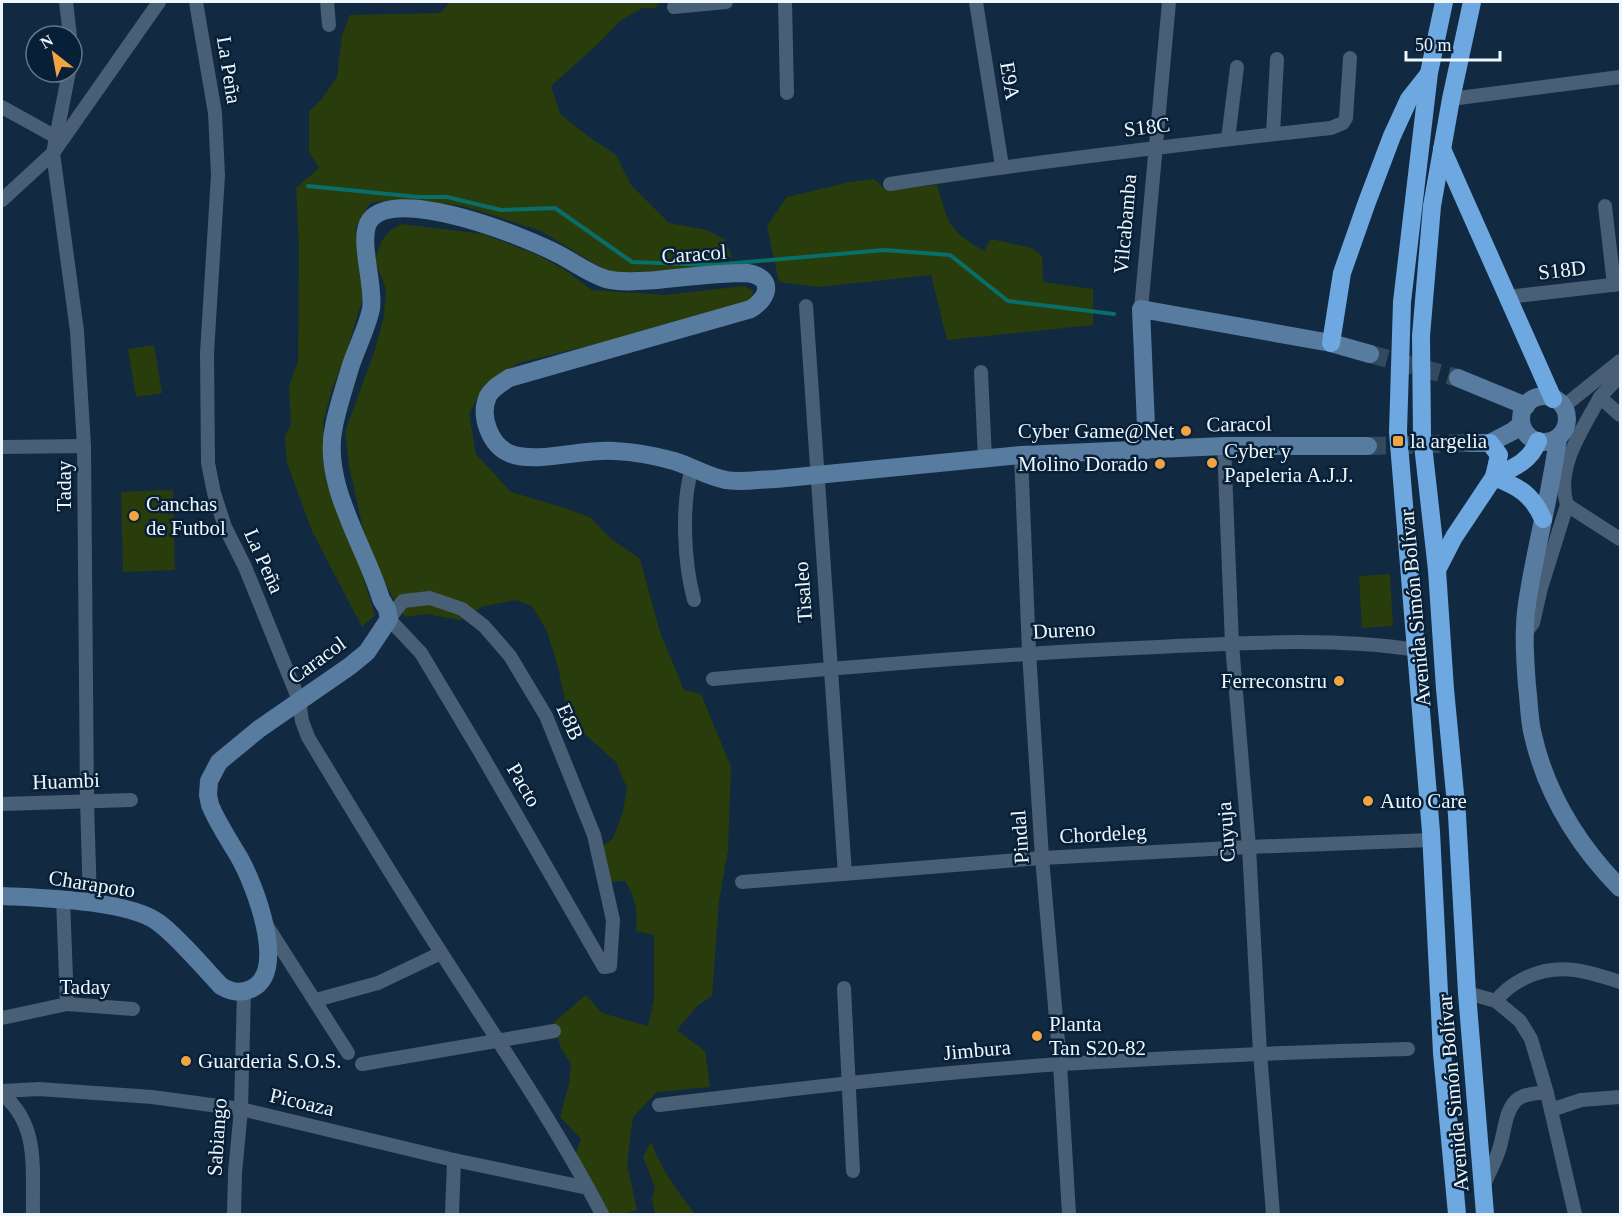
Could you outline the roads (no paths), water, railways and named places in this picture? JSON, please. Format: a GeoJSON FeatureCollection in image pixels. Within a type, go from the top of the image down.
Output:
{"type":"FeatureCollection","features":[{"type":"Feature","properties":{"kind":"highway","name":"Avenida Simón Bolívar"},"geometry":{"type":"LineString","coordinates":[[1444,2],[1429,73],[1402,302],[1398,432],[1431,840],[1442,1053],[1457,1215]]}},
{"type":"Feature","properties":{"kind":"highway","name":"Avenida Simón Bolívar"},"geometry":{"type":"LineString","coordinates":[[1472,2],[1451,99],[1432,206],[1421,336],[1422,436],[1437,570],[1445,690],[1457,814],[1467,993],[1485,1215]]}},
{"type":"Feature","properties":{"kind":"highway"},"geometry":{"type":"LineString","coordinates":[[1331,343],[1342,273],[1367,202],[1409,99],[1429,73]]}},
{"type":"Feature","properties":{"kind":"highway"},"geometry":{"type":"LineString","coordinates":[[1442,149],[1558,403]]}},
{"type":"Feature","properties":{"kind":"highway"},"geometry":{"type":"LineString","coordinates":[[1494,477],[1524,462],[1546,440]]}},
{"type":"Feature","properties":{"kind":"highway"},"geometry":{"type":"LineString","coordinates":[[1437,570],[1454,537],[1494,477],[1499,455],[1490,443]]}},
{"type":"Feature","properties":{"kind":"highway"},"geometry":{"type":"LineString","coordinates":[[1494,477],[1522,490],[1544,512]]}},
{"type":"Feature","properties":{"kind":"street"},"geometry":{"type":"LineString","coordinates":[[66,2],[69,24]]}},
{"type":"Feature","properties":{"kind":"street"},"geometry":{"type":"LineString","coordinates":[[2,200],[53,153],[159,2]]}},
{"type":"Feature","properties":{"kind":"street","name":"La Peña"},"geometry":{"type":"LineString","coordinates":[[196,2],[215,113],[218,175],[207,353],[208,463],[214,493],[225,527],[245,567],[299,700],[302,721],[308,737],[441,953],[499,1041],[602,1215]]}},
{"type":"Feature","properties":{"kind":"street"},"geometry":{"type":"LineString","coordinates":[[327,2],[329,25]]}},
{"type":"Feature","properties":{"kind":"street"},"geometry":{"type":"LineString","coordinates":[[674,7],[726,2]]}},
{"type":"Feature","properties":{"kind":"street"},"geometry":{"type":"LineString","coordinates":[[785,2],[787,93]]}},
{"type":"Feature","properties":{"kind":"street","name":"E9A"},"geometry":{"type":"LineString","coordinates":[[976,2],[1002,166]]}},
{"type":"Feature","properties":{"kind":"street","name":"Vilcabamba"},"geometry":{"type":"LineString","coordinates":[[1147,450],[1141,309],[1154,146],[1169,2]]}},
{"type":"Feature","properties":{"kind":"street","name":"S18C"},"geometry":{"type":"LineString","coordinates":[[890,184],[1002,166],[1154,146],[1331,128],[1343,123],[1346,118],[1350,58]]}},
{"type":"Feature","properties":{"kind":"street"},"geometry":{"type":"LineString","coordinates":[[1273,134],[1277,59]]}},
{"type":"Feature","properties":{"kind":"street"},"geometry":{"type":"LineString","coordinates":[[1228,139],[1237,67]]}},
{"type":"Feature","properties":{"kind":"street"},"geometry":{"type":"LineString","coordinates":[[1451,99],[1620,77]]}},
{"type":"Feature","properties":{"kind":"street","name":"Taday"},"geometry":{"type":"LineString","coordinates":[[67,84],[53,153],[77,332],[84,446],[90,903]]}},
{"type":"Feature","properties":{"kind":"street"},"geometry":{"type":"LineString","coordinates":[[2,107],[56,137]]}},
{"type":"Feature","properties":{"kind":"street"},"geometry":{"type":"LineString","coordinates":[[1605,206],[1617,285]]}},
{"type":"Feature","properties":{"kind":"street","name":"Caracol"},"geometry":{"type":"LineString","coordinates":[[348,1053],[264,921],[254,889],[210,805],[208,795],[209,781],[219,762],[259,729],[333,679],[367,652],[389,619],[387,609],[341,500],[332,450],[333,428],[371,307],[365,231],[371,218],[383,210],[405,208],[457,216],[508,231],[606,279],[640,281],[737,273],[752,274],[761,278],[766,285],[766,292],[762,300],[751,309],[509,378],[494,389],[487,399],[485,408],[488,428],[500,447],[521,457],[615,450],[674,461],[727,480],[776,479],[1021,455],[1224,446],[1368,446]]}},
{"type":"Feature","properties":{"kind":"street","name":"S18D"},"geometry":{"type":"LineString","coordinates":[[1508,297],[1617,285]]}},
{"type":"Feature","properties":{"kind":"street","name":"Tisaleo"},"geometry":{"type":"LineString","coordinates":[[806,306],[829,669],[845,874]]}},
{"type":"Feature","properties":{"kind":"street"},"geometry":{"type":"LineString","coordinates":[[1141,309],[1331,343],[1370,354]]}},
{"type":"Feature","properties":{"kind":"street"},"geometry":{"type":"LineString","coordinates":[[1558,403],[1620,361]]}},
{"type":"Feature","properties":{"kind":"street"},"geometry":{"type":"LineString","coordinates":[[981,372],[985,459]]}},
{"type":"Feature","properties":{"kind":"street"},"geometry":{"type":"LineString","coordinates":[[1526,632],[1533,623],[1541,588],[1567,505],[1564,480],[1570,455],[1600,397],[1620,376]]}},
{"type":"Feature","properties":{"kind":"street"},"geometry":{"type":"LineString","coordinates":[[1458,378],[1523,415],[1527,435],[1546,440],[1562,433],[1567,420],[1558,403],[1538,397],[1523,415],[1513,431],[1490,443],[1469,443]]}},
{"type":"Feature","properties":{"kind":"street"},"geometry":{"type":"LineString","coordinates":[[1600,397],[1620,415]]}},
{"type":"Feature","properties":{"kind":"street"},"geometry":{"type":"LineString","coordinates":[[1546,440],[1552,479],[1527,606],[1525,663],[1532,729],[1548,784],[1601,869],[1620,888]]}},
{"type":"Feature","properties":{"kind":"street"},"geometry":{"type":"LineString","coordinates":[[2,447],[84,446]]}},
{"type":"Feature","properties":{"kind":"street","name":"Cuyuja"},"geometry":{"type":"LineString","coordinates":[[1224,446],[1232,644],[1249,847],[1260,1053],[1273,1215]]}},
{"type":"Feature","properties":{"kind":"street","name":"Pindal"},"geometry":{"type":"LineString","coordinates":[[1021,455],[1029,652],[1042,858],[1060,1064],[1069,1215]]}},
{"type":"Feature","properties":{"kind":"street"},"geometry":{"type":"LineString","coordinates":[[692,468],[687,498],[686,554],[694,600]]}},
{"type":"Feature","properties":{"kind":"street"},"geometry":{"type":"LineString","coordinates":[[1567,505],[1620,539]]}},
{"type":"Feature","properties":{"kind":"street","name":"E8B"},"geometry":{"type":"LineString","coordinates":[[389,619],[403,601],[430,598],[462,609],[484,626],[510,656],[546,716],[594,835],[613,920],[612,957]]}},
{"type":"Feature","properties":{"kind":"street","name":"Pacto"},"geometry":{"type":"LineString","coordinates":[[389,619],[421,653],[604,967],[610,966],[612,957]]}},
{"type":"Feature","properties":{"kind":"street","name":"Dureno"},"geometry":{"type":"LineString","coordinates":[[713,679],[1029,652],[1232,644],[1361,642],[1417,650]]}},
{"type":"Feature","properties":{"kind":"street","name":"Huambi"},"geometry":{"type":"LineString","coordinates":[[2,804],[131,800]]}},
{"type":"Feature","properties":{"kind":"street","name":"Chordeleg"},"geometry":{"type":"LineString","coordinates":[[742,882],[1042,858],[1431,840]]}},
{"type":"Feature","properties":{"kind":"street","name":"Charapoto"},"geometry":{"type":"LineString","coordinates":[[2,896],[63,899],[137,913],[159,923],[220,986],[235,992],[244,991]]}},
{"type":"Feature","properties":{"kind":"street"},"geometry":{"type":"LineString","coordinates":[[63,899],[67,1004]]}},
{"type":"Feature","properties":{"kind":"street"},"geometry":{"type":"LineString","coordinates":[[244,991],[259,984],[267,971],[269,960],[264,921]]}},
{"type":"Feature","properties":{"kind":"street"},"geometry":{"type":"LineString","coordinates":[[316,1000],[378,983],[441,953]]}},
{"type":"Feature","properties":{"kind":"street"},"geometry":{"type":"LineString","coordinates":[[1496,1001],[1502,992],[1512,985],[1533,975],[1554,969],[1569,969],[1620,981]]}},
{"type":"Feature","properties":{"kind":"street"},"geometry":{"type":"LineString","coordinates":[[844,988],[853,1171]]}},
{"type":"Feature","properties":{"kind":"street","name":"Sabiango"},"geometry":{"type":"LineString","coordinates":[[234,1215],[241,1109],[244,991]]}},
{"type":"Feature","properties":{"kind":"street"},"geometry":{"type":"LineString","coordinates":[[1467,993],[1496,1001],[1520,1022],[1531,1039],[1547,1094],[1575,1215]]}},
{"type":"Feature","properties":{"kind":"street","name":"Taday"},"geometry":{"type":"LineString","coordinates":[[2,1018],[67,1004],[133,1009]]}},
{"type":"Feature","properties":{"kind":"street"},"geometry":{"type":"LineString","coordinates":[[362,1064],[554,1031]]}},
{"type":"Feature","properties":{"kind":"street","name":"Jimbura"},"geometry":{"type":"LineString","coordinates":[[659,1105],[849,1083],[1060,1064],[1260,1053],[1408,1049]]}},
{"type":"Feature","properties":{"kind":"street","name":"Picoaza"},"geometry":{"type":"LineString","coordinates":[[2,1092],[39,1089],[152,1097],[241,1109],[454,1160],[588,1188]]}},
{"type":"Feature","properties":{"kind":"street"},"geometry":{"type":"LineString","coordinates":[[2,1092],[17,1109],[31,1140],[33,1215]]}},
{"type":"Feature","properties":{"kind":"street"},"geometry":{"type":"LineString","coordinates":[[1483,1187],[1499,1150],[1511,1105],[1515,1100],[1530,1093],[1547,1094]]}},
{"type":"Feature","properties":{"kind":"street"},"geometry":{"type":"LineString","coordinates":[[1551,1110],[1581,1100],[1620,1097]]}},
{"type":"Feature","properties":{"kind":"street"},"geometry":{"type":"LineString","coordinates":[[452,1215],[454,1160]]}},
{"type":"Feature","properties":{"kind":"waterway"},"geometry":{"type":"LineString","coordinates":[[308,186],[418,197],[447,197],[501,210],[555,208],[632,262],[714,265],[884,250],[950,255],[1008,301],[1114,314]]}},
{"type":"Feature","properties":{"kind":"tunnel"},"geometry":{"type":"LineString","coordinates":[[1370,354],[1458,378]]}},
{"type":"Feature","properties":{"kind":"tunnel"},"geometry":{"type":"LineString","coordinates":[[1368,446],[1469,443]]}},
{"type":"Feature","properties":{"kind":"place","name":"Cyber Game@Net"},"geometry":{"type":"Point","coordinates":[1186,431]}},
{"type":"Feature","properties":{"kind":"place","name":"la argelia"},"geometry":{"type":"Point","coordinates":[1398,441]}},
{"type":"Feature","properties":{"kind":"place","name":"Cyber y Papeleria A.J.J."},"geometry":{"type":"Point","coordinates":[1212,463]}},
{"type":"Feature","properties":{"kind":"place","name":"Molino Dorado"},"geometry":{"type":"Point","coordinates":[1160,464]}},
{"type":"Feature","properties":{"kind":"place","name":"Canchas de Futbol"},"geometry":{"type":"Point","coordinates":[134,516]}},
{"type":"Feature","properties":{"kind":"place","name":"Ferreconstru"},"geometry":{"type":"Point","coordinates":[1339,681]}},
{"type":"Feature","properties":{"kind":"place","name":"Auto Care"},"geometry":{"type":"Point","coordinates":[1368,801]}},
{"type":"Feature","properties":{"kind":"place","name":"Planta Tan S20-82"},"geometry":{"type":"Point","coordinates":[1037,1036]}},
{"type":"Feature","properties":{"kind":"place","name":"Guarderia S.O.S."},"geometry":{"type":"Point","coordinates":[186,1061]}}]}
